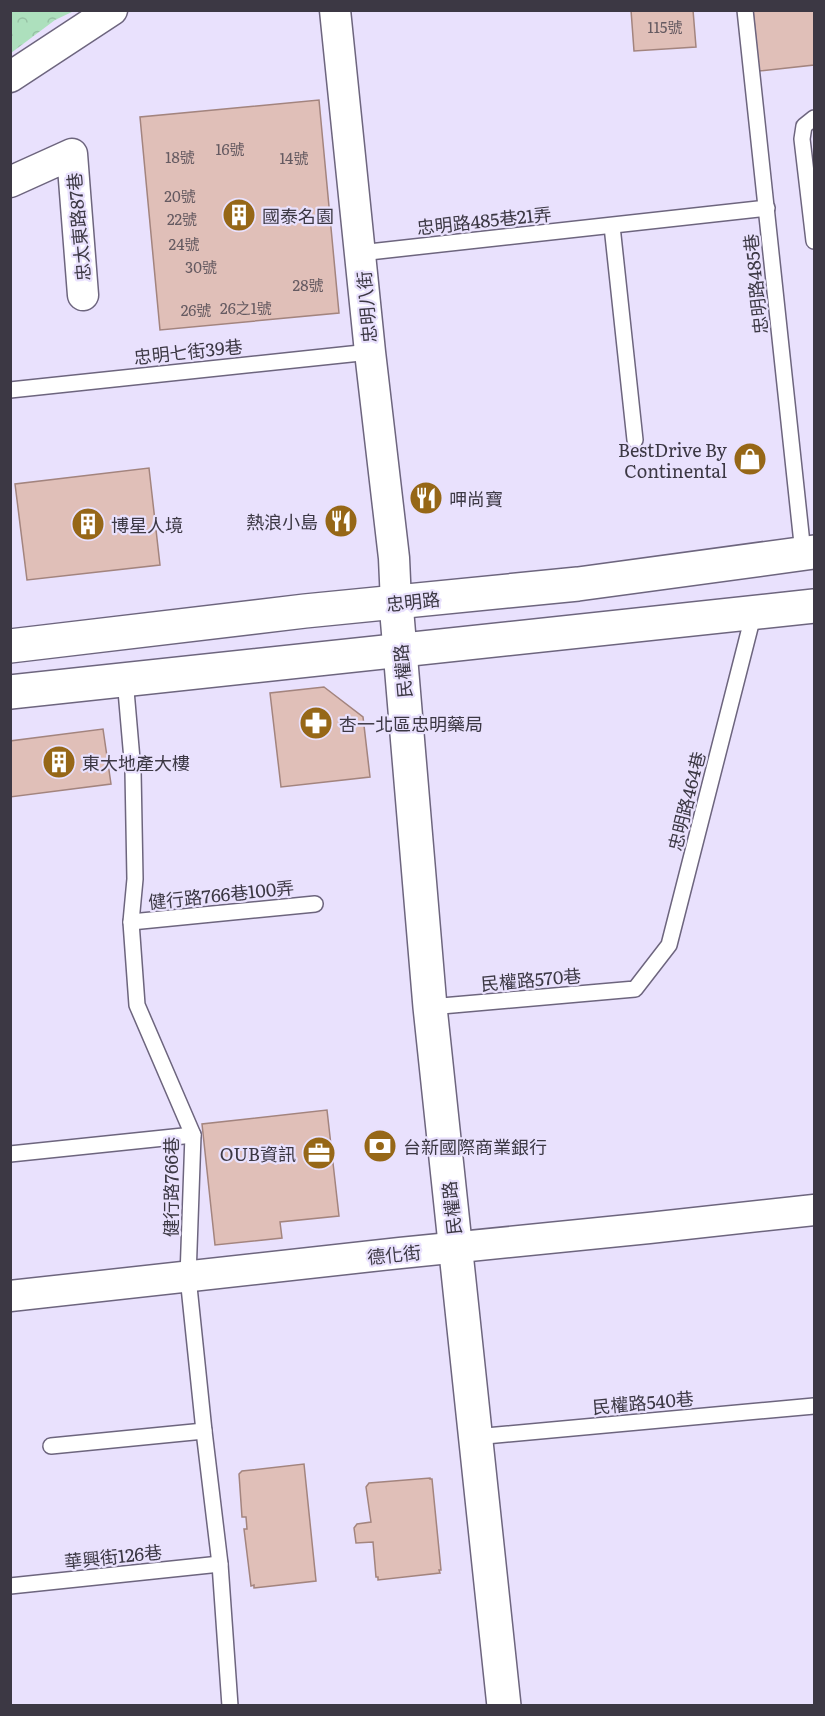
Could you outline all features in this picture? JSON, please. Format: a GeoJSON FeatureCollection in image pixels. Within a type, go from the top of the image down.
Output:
{"type":"FeatureCollection","features":[{"type":"Feature","properties":{"kind":"main road","name":"忠明路"},"geometry":{"type":"LineString","coordinates":[[10,646],[305,611],[578,584],[809,552]]}},
{"type":"Feature","properties":{"kind":"main road","name":"民權路"},"geometry":{"type":"LineString","coordinates":[[396,603],[430,1007],[504,1706]]}},
{"type":"Feature","properties":{"kind":"main road"},"geometry":{"type":"LineString","coordinates":[[10,692],[814,606]]}},
{"type":"Feature","properties":{"kind":"street"},"geometry":{"type":"LineString","coordinates":[[10,77],[112,10]]}},
{"type":"Feature","properties":{"kind":"street","name":"忠明八街"},"geometry":{"type":"LineString","coordinates":[[334,10],[394,558],[396,603]]}},
{"type":"Feature","properties":{"kind":"street","name":"忠太東路87巷"},"geometry":{"type":"LineString","coordinates":[[10,182],[72,154],[83,295]]}},
{"type":"Feature","properties":{"kind":"street","name":"德化街"},"geometry":{"type":"LineString","coordinates":[[10,1296],[814,1210]]}},
{"type":"Feature","properties":{"kind":"lane","name":"忠明路485巷"},"geometry":{"type":"LineString","coordinates":[[745,10],[766,208],[809,552]]}},
{"type":"Feature","properties":{"kind":"lane"},"geometry":{"type":"LineString","coordinates":[[814,118],[804,126],[802,139],[814,241]]}},
{"type":"Feature","properties":{"kind":"lane","name":"忠明路485巷21弄"},"geometry":{"type":"LineString","coordinates":[[360,253],[766,208]]}},
{"type":"Feature","properties":{"kind":"lane"},"geometry":{"type":"LineString","coordinates":[[612,226],[635,440]]}},
{"type":"Feature","properties":{"kind":"lane","name":"忠明七街39巷"},"geometry":{"type":"LineString","coordinates":[[10,390],[370,351]]}},
{"type":"Feature","properties":{"kind":"lane","name":"忠明路464巷"},"geometry":{"type":"LineString","coordinates":[[635,989],[669,945],[754,612]]}},
{"type":"Feature","properties":{"kind":"lane","name":"健行路766巷"},"geometry":{"type":"LineString","coordinates":[[125,679],[133,771],[135,879],[130,922],[137,1005],[193,1135],[188,1277],[220,1564],[230,1706]]}},
{"type":"Feature","properties":{"kind":"lane","name":"健行路766巷100弄"},"geometry":{"type":"LineString","coordinates":[[130,922],[315,904]]}},
{"type":"Feature","properties":{"kind":"lane","name":"民權路570巷"},"geometry":{"type":"LineString","coordinates":[[430,1007],[635,989]]}},
{"type":"Feature","properties":{"kind":"lane"},"geometry":{"type":"LineString","coordinates":[[10,1154],[193,1135]]}},
{"type":"Feature","properties":{"kind":"lane","name":"民權路540巷"},"geometry":{"type":"LineString","coordinates":[[475,1437],[814,1406]]}},
{"type":"Feature","properties":{"kind":"lane"},"geometry":{"type":"LineString","coordinates":[[51,1446],[204,1431]]}},
{"type":"Feature","properties":{"kind":"lane","name":"華興街126巷"},"geometry":{"type":"LineString","coordinates":[[10,1586],[220,1564]]}},
{"type":"Feature","properties":{"kind":"green space"},"geometry":{"type":"Polygon","coordinates":[[[11,10],[74,11],[55,20],[11,53],[11,10]]]}},
{"type":"Feature","properties":{"kind":"building"},"geometry":{"type":"Polygon","coordinates":[[[631,10],[693,10],[696,47],[634,51],[631,10]]]}},
{"type":"Feature","properties":{"kind":"building"},"geometry":{"type":"Polygon","coordinates":[[[753,10],[814,10],[814,65],[759,71],[753,10]]]}},
{"type":"Feature","properties":{"kind":"building","name":"國泰名園"},"geometry":{"type":"Polygon","coordinates":[[[319,100],[339,313],[160,330],[140,117],[319,100]]]}},
{"type":"Feature","properties":{"kind":"building","name":"博星人境"},"geometry":{"type":"Polygon","coordinates":[[[149,468],[160,565],[27,580],[15,484],[149,468]]]}},
{"type":"Feature","properties":{"kind":"building"},"geometry":{"type":"Polygon","coordinates":[[[324,687],[363,717],[370,777],[281,787],[270,693],[324,687]]]}},
{"type":"Feature","properties":{"kind":"building","name":"東大地產大樓"},"geometry":{"type":"Polygon","coordinates":[[[103,729],[111,784],[10,797],[10,741],[103,729]]]}},
{"type":"Feature","properties":{"kind":"building"},"geometry":{"type":"Polygon","coordinates":[[[327,1110],[339,1216],[280,1222],[282,1238],[215,1245],[202,1124],[327,1110]]]}},
{"type":"Feature","properties":{"kind":"building"},"geometry":{"type":"Polygon","coordinates":[[[304,1464],[316,1581],[254,1588],[254,1585],[251,1586],[244,1529],[247,1529],[246,1517],[242,1517],[239,1474],[242,1471],[304,1464]]]}},
{"type":"Feature","properties":{"kind":"building"},"geometry":{"type":"Polygon","coordinates":[[[432,1479],[440,1573],[378,1580],[373,1542],[356,1543],[354,1528],[357,1524],[371,1522],[366,1487],[369,1483],[432,1479]]]}},
{"type":"Feature","properties":{"kind":"place","name":"國泰名園"},"geometry":{"type":"Point","coordinates":[239,215]}},
{"type":"Feature","properties":{"kind":"place","name":"BestDrive By Continental"},"geometry":{"type":"Point","coordinates":[750,459]}},
{"type":"Feature","properties":{"kind":"place","name":"呷尚寶"},"geometry":{"type":"Point","coordinates":[426,498]}},
{"type":"Feature","properties":{"kind":"place","name":"熱浪小島"},"geometry":{"type":"Point","coordinates":[341,521]}},
{"type":"Feature","properties":{"kind":"place","name":"博星人境"},"geometry":{"type":"Point","coordinates":[88,524]}},
{"type":"Feature","properties":{"kind":"place","name":"杏一北區忠明藥局"},"geometry":{"type":"Point","coordinates":[316,723]}},
{"type":"Feature","properties":{"kind":"place","name":"東大地產大樓"},"geometry":{"type":"Point","coordinates":[59,762]}},
{"type":"Feature","properties":{"kind":"place","name":"台新國際商業銀行"},"geometry":{"type":"Point","coordinates":[380,1146]}},
{"type":"Feature","properties":{"kind":"place","name":"OUB資訊"},"geometry":{"type":"Point","coordinates":[319,1153]}}]}
